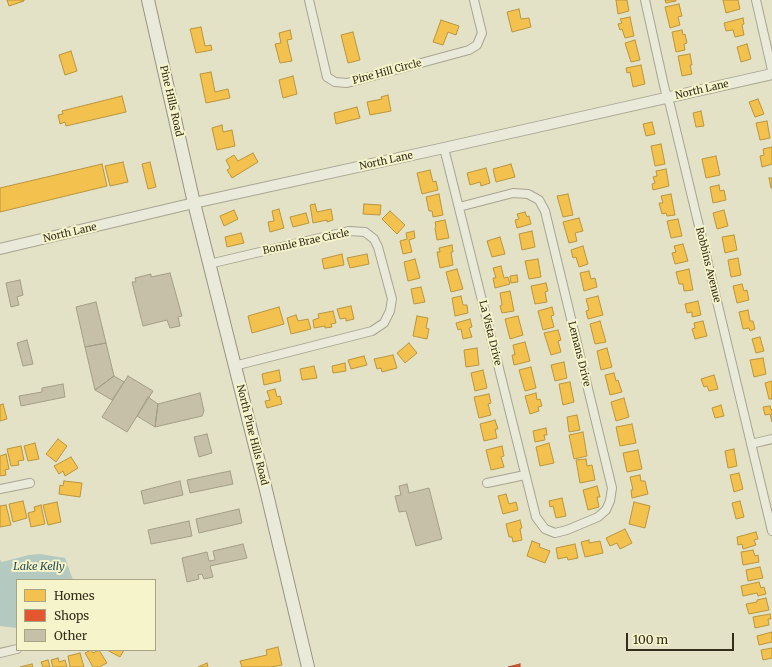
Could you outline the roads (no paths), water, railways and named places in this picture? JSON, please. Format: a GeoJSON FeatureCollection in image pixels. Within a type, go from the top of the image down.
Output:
{"type":"FeatureCollection","features":[{"type":"Feature","properties":{"kind":"main road","name":"Pine Hills Road"},"geometry":{"type":"LineString","coordinates":[[148,0],[194,203]]}},
{"type":"Feature","properties":{"kind":"main road","name":"North Pine Hills Road"},"geometry":{"type":"LineString","coordinates":[[194,203],[308,667]]}},
{"type":"Feature","properties":{"kind":"street","name":"Pine Hill Circle"},"geometry":{"type":"LineString","coordinates":[[309,0],[326,77],[335,82],[347,83],[469,50],[477,45],[482,33],[474,0]]}},
{"type":"Feature","properties":{"kind":"street","name":"Robbins Avenue"},"geometry":{"type":"LineString","coordinates":[[646,0],[668,98],[772,531]]}},
{"type":"Feature","properties":{"kind":"street"},"geometry":{"type":"LineString","coordinates":[[756,0],[772,70]]}},
{"type":"Feature","properties":{"kind":"street","name":"North Lane"},"geometry":{"type":"LineString","coordinates":[[0,249],[194,203],[772,74]]}},
{"type":"Feature","properties":{"kind":"street","name":"La Vista Drive"},"geometry":{"type":"LineString","coordinates":[[444,148],[536,517]]}},
{"type":"Feature","properties":{"kind":"street","name":"Lemans Drive"},"geometry":{"type":"LineString","coordinates":[[459,207],[513,193],[528,194],[539,200],[545,211],[612,488],[610,501],[606,510],[598,518],[567,530],[555,533],[545,529],[536,517]]}},
{"type":"Feature","properties":{"kind":"street","name":"Bonnie Brae Circle"},"geometry":{"type":"LineString","coordinates":[[209,264],[349,232],[365,232],[374,239],[378,247],[392,299],[390,311],[384,323],[372,331],[234,366]]}},
{"type":"Feature","properties":{"kind":"street"},"geometry":{"type":"LineString","coordinates":[[752,444],[772,439]]}},
{"type":"Feature","properties":{"kind":"street"},"geometry":{"type":"LineString","coordinates":[[487,484],[525,475]]}},
{"type":"Feature","properties":{"kind":"street"},"geometry":{"type":"LineString","coordinates":[[0,490],[30,483]]}},
{"type":"Feature","properties":{"kind":"street"},"geometry":{"type":"LineString","coordinates":[[0,653],[16,649]]}},
{"type":"Feature","properties":{"kind":"water","name":"Lake Kelly"},"geometry":{"type":"Polygon","coordinates":[[[40,554],[65,558],[73,579],[16,579],[16,628],[0,626],[0,560],[2,562],[29,555],[40,554]]]}}]}
